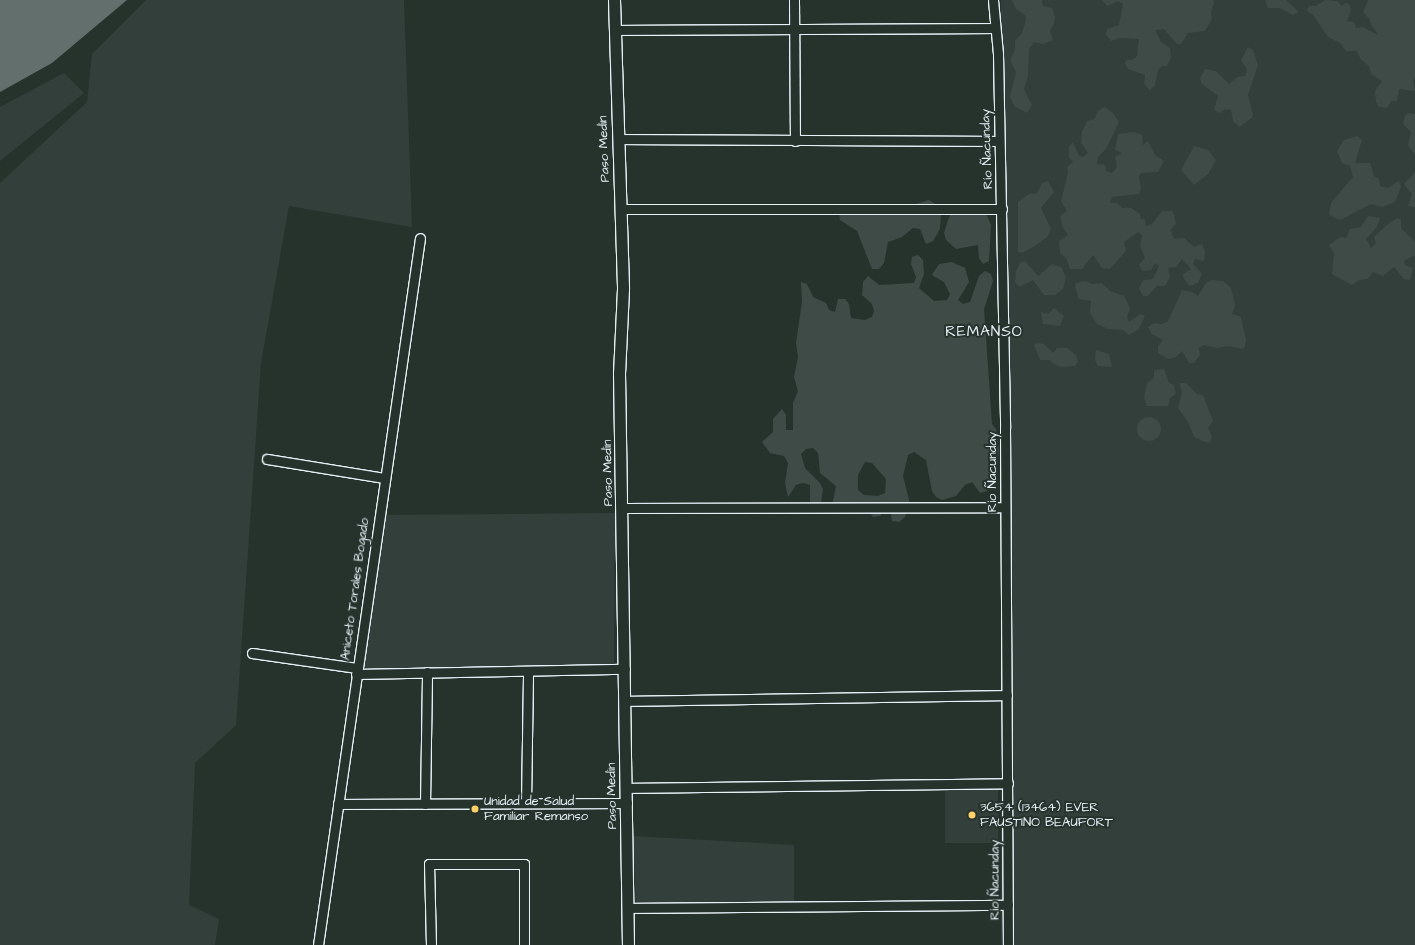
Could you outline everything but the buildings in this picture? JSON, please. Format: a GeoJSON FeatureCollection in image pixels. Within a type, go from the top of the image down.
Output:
{"type":"FeatureCollection","features":[{"type":"Feature","properties":{"kind":"street","name":"Paso Medin"},"geometry":{"type":"LineString","coordinates":[[614,0],[623,289],[619,373],[626,701],[628,945]]}},
{"type":"Feature","properties":{"kind":"street"},"geometry":{"type":"LineString","coordinates":[[794,0],[792,29],[795,141]]}},
{"type":"Feature","properties":{"kind":"street","name":"Río Ñacunday"},"geometry":{"type":"LineString","coordinates":[[993,0],[994,28],[998,54],[999,141],[1002,209],[1008,783],[1008,945]]}},
{"type":"Feature","properties":{"kind":"street"},"geometry":{"type":"LineString","coordinates":[[615,30],[994,28]]}},
{"type":"Feature","properties":{"kind":"street"},"geometry":{"type":"LineString","coordinates":[[618,139],[999,141]]}},
{"type":"Feature","properties":{"kind":"street"},"geometry":{"type":"LineString","coordinates":[[620,209],[1002,209]]}},
{"type":"Feature","properties":{"kind":"street","name":"Aniceto Torales Bogado"},"geometry":{"type":"LineString","coordinates":[[318,945],[384,478],[420,238]]}},
{"type":"Feature","properties":{"kind":"street"},"geometry":{"type":"LineString","coordinates":[[267,459],[384,478]]}},
{"type":"Feature","properties":{"kind":"street"},"geometry":{"type":"LineString","coordinates":[[622,508],[1005,506]]}},
{"type":"Feature","properties":{"kind":"street"},"geometry":{"type":"LineString","coordinates":[[252,653],[357,671],[427,672],[625,669]]}},
{"type":"Feature","properties":{"kind":"street"},"geometry":{"type":"LineString","coordinates":[[526,803],[528,671]]}},
{"type":"Feature","properties":{"kind":"street"},"geometry":{"type":"LineString","coordinates":[[425,804],[427,672]]}},
{"type":"Feature","properties":{"kind":"street"},"geometry":{"type":"LineString","coordinates":[[626,701],[1007,695]]}},
{"type":"Feature","properties":{"kind":"street"},"geometry":{"type":"LineString","coordinates":[[626,788],[1008,783]]}},
{"type":"Feature","properties":{"kind":"street"},"geometry":{"type":"LineString","coordinates":[[338,804],[627,803]]}},
{"type":"Feature","properties":{"kind":"street"},"geometry":{"type":"LineString","coordinates":[[430,945],[429,864],[524,864],[524,945]]}},
{"type":"Feature","properties":{"kind":"street"},"geometry":{"type":"LineString","coordinates":[[627,908],[1008,905]]}},
{"type":"Feature","properties":{"kind":"shaded area"},"geometry":{"type":"Polygon","coordinates":[[[0,0],[127,0],[52,63],[0,92],[0,0]]]}},
{"type":"Feature","properties":{"kind":"shaded area"},"geometry":{"type":"Polygon","coordinates":[[[146,0],[404,0],[412,227],[289,206],[261,363],[236,725],[195,763],[189,905],[219,919],[215,945],[0,945],[0,183],[87,102],[92,54],[146,0]]]}},
{"type":"Feature","properties":{"kind":"shaded area"},"geometry":{"type":"Polygon","coordinates":[[[1001,0],[1415,0],[1415,945],[1001,945],[1001,0]]]}},
{"type":"Feature","properties":{"kind":"shaded area"},"geometry":{"type":"Polygon","coordinates":[[[1012,0],[1042,0],[1043,6],[1052,8],[1055,17],[1050,31],[1053,40],[1043,44],[1034,42],[1029,49],[1028,76],[1024,89],[1032,105],[1027,113],[1014,106],[1010,96],[1016,72],[1010,60],[1015,50],[1015,41],[1022,33],[1026,20],[1026,16],[1016,9],[1012,0]]]}},
{"type":"Feature","properties":{"kind":"shaded area"},"geometry":{"type":"Polygon","coordinates":[[[1102,0],[1213,0],[1214,2],[1211,13],[1212,19],[1205,31],[1188,33],[1181,44],[1177,44],[1164,29],[1155,30],[1161,42],[1170,48],[1171,57],[1167,66],[1162,66],[1158,70],[1155,85],[1150,90],[1144,84],[1145,75],[1128,69],[1125,64],[1126,60],[1132,60],[1137,56],[1139,39],[1120,38],[1111,41],[1106,35],[1107,29],[1119,25],[1123,4],[1118,1],[1107,6],[1102,0]]]}},
{"type":"Feature","properties":{"kind":"shaded area"},"geometry":{"type":"Polygon","coordinates":[[[1265,0],[1286,0],[1299,12],[1293,15],[1280,8],[1268,8],[1265,0]]]}},
{"type":"Feature","properties":{"kind":"shaded area"},"geometry":{"type":"Polygon","coordinates":[[[1325,0],[1337,1],[1342,6],[1345,3],[1349,4],[1351,11],[1347,21],[1354,22],[1356,28],[1363,27],[1378,35],[1370,23],[1370,19],[1363,13],[1368,0],[1415,0],[1415,77],[1413,81],[1415,91],[1399,89],[1397,101],[1391,101],[1387,108],[1379,107],[1376,102],[1375,91],[1382,81],[1371,74],[1369,66],[1361,60],[1357,51],[1346,51],[1340,43],[1328,37],[1313,15],[1307,11],[1309,6],[1316,6],[1325,0]]]}},
{"type":"Feature","properties":{"kind":"shaded area"},"geometry":{"type":"Polygon","coordinates":[[[1248,47],[1253,50],[1258,65],[1248,95],[1253,115],[1252,118],[1239,127],[1233,121],[1231,110],[1225,109],[1220,113],[1214,110],[1218,96],[1202,84],[1200,78],[1205,69],[1216,71],[1229,84],[1237,77],[1245,76],[1247,70],[1241,60],[1248,47]]]}},
{"type":"Feature","properties":{"kind":"shaded area"},"geometry":{"type":"Polygon","coordinates":[[[64,73],[84,93],[0,161],[0,107],[64,73]]]}},
{"type":"Feature","properties":{"kind":"shaded area"},"geometry":{"type":"Polygon","coordinates":[[[1104,107],[1112,112],[1119,122],[1106,149],[1098,157],[1097,164],[1105,165],[1106,171],[1112,173],[1117,167],[1115,157],[1122,153],[1115,150],[1118,134],[1134,132],[1142,135],[1143,145],[1148,141],[1155,155],[1164,161],[1158,172],[1141,173],[1139,177],[1141,188],[1139,194],[1112,197],[1110,203],[1117,203],[1122,208],[1131,208],[1140,214],[1141,219],[1145,219],[1146,226],[1152,224],[1162,211],[1173,211],[1176,224],[1170,230],[1174,239],[1184,238],[1194,247],[1202,244],[1205,251],[1204,261],[1195,259],[1193,264],[1202,274],[1198,283],[1190,286],[1184,279],[1183,274],[1191,269],[1182,259],[1176,267],[1168,268],[1170,277],[1165,286],[1157,286],[1148,296],[1143,296],[1139,289],[1143,280],[1153,279],[1159,266],[1155,263],[1151,270],[1142,271],[1139,265],[1145,258],[1140,246],[1142,235],[1138,232],[1124,242],[1126,251],[1110,269],[1102,268],[1093,255],[1082,269],[1070,269],[1066,258],[1060,253],[1059,241],[1068,235],[1063,228],[1060,216],[1067,211],[1061,201],[1068,173],[1067,167],[1073,162],[1069,157],[1069,147],[1073,142],[1079,156],[1083,157],[1088,153],[1081,143],[1082,132],[1087,121],[1095,119],[1097,112],[1104,107]]]}},
{"type":"Feature","properties":{"kind":"shaded area"},"geometry":{"type":"Polygon","coordinates":[[[1408,113],[1415,114],[1415,155],[1408,145],[1411,132],[1403,124],[1405,116],[1408,113]]]}},
{"type":"Feature","properties":{"kind":"shaded area"},"geometry":{"type":"Polygon","coordinates":[[[1357,136],[1362,140],[1355,163],[1370,163],[1374,176],[1379,179],[1380,186],[1388,188],[1399,181],[1401,187],[1395,202],[1382,207],[1371,204],[1340,220],[1329,215],[1331,203],[1353,177],[1350,166],[1342,163],[1337,151],[1344,140],[1357,136]]]}},
{"type":"Feature","properties":{"kind":"shaded area"},"geometry":{"type":"Polygon","coordinates":[[[1194,146],[1208,150],[1216,160],[1208,174],[1194,185],[1181,170],[1194,146]]]}},
{"type":"Feature","properties":{"kind":"shaded area"},"geometry":{"type":"Polygon","coordinates":[[[1415,172],[1415,207],[1408,206],[1412,194],[1404,184],[1415,172]]]}},
{"type":"Feature","properties":{"kind":"shaded area"},"geometry":{"type":"Polygon","coordinates":[[[1048,181],[1054,192],[1041,208],[1051,229],[1047,237],[1035,246],[1022,253],[1018,252],[1018,202],[1029,194],[1037,193],[1042,183],[1048,181]]]}},
{"type":"Feature","properties":{"kind":"shaded area"},"geometry":{"type":"Polygon","coordinates":[[[929,200],[940,207],[941,214],[940,229],[933,241],[926,244],[920,229],[913,228],[902,237],[888,242],[884,263],[879,269],[872,269],[857,231],[840,220],[839,213],[848,204],[909,206],[929,200]]]}},
{"type":"Feature","properties":{"kind":"shaded area"},"geometry":{"type":"Polygon","coordinates":[[[959,204],[973,205],[985,211],[991,225],[989,261],[983,264],[979,258],[978,245],[956,249],[946,240],[944,233],[948,220],[953,208],[959,204]]]}},
{"type":"Feature","properties":{"kind":"shaded area"},"geometry":{"type":"Polygon","coordinates":[[[1368,216],[1380,218],[1377,227],[1366,239],[1371,248],[1376,243],[1374,237],[1397,218],[1401,220],[1401,228],[1415,242],[1415,255],[1404,261],[1405,265],[1413,268],[1410,280],[1404,279],[1394,267],[1383,276],[1373,272],[1368,279],[1359,280],[1352,285],[1332,274],[1334,253],[1329,245],[1340,237],[1346,238],[1350,229],[1361,227],[1368,216]]]}},
{"type":"Feature","properties":{"kind":"shaded area"},"geometry":{"type":"Polygon","coordinates":[[[918,255],[923,260],[924,274],[919,288],[934,301],[947,300],[950,294],[944,282],[932,275],[939,264],[952,262],[965,268],[969,282],[958,300],[963,304],[970,302],[979,276],[985,271],[991,274],[993,281],[984,309],[992,424],[996,429],[999,451],[996,472],[991,485],[987,491],[980,493],[972,482],[965,485],[956,496],[942,500],[936,497],[932,491],[926,460],[914,452],[908,455],[903,476],[910,504],[905,517],[899,522],[892,521],[891,514],[885,510],[880,516],[873,517],[869,511],[836,507],[833,501],[836,486],[820,473],[818,453],[813,448],[806,449],[801,454],[805,468],[820,483],[823,489],[821,503],[815,507],[810,501],[810,485],[803,483],[796,485],[788,497],[785,483],[788,463],[784,456],[770,453],[762,442],[773,432],[773,419],[782,409],[786,415],[786,430],[793,430],[793,403],[798,391],[794,377],[798,357],[796,343],[802,302],[801,282],[807,284],[813,297],[826,303],[829,310],[835,312],[838,299],[845,299],[849,304],[851,318],[865,320],[872,317],[874,311],[872,304],[862,295],[863,282],[868,276],[879,285],[914,283],[916,277],[911,264],[912,257],[918,255]],[[865,462],[858,475],[858,490],[864,495],[878,496],[885,493],[886,479],[872,463],[865,462]]]}},
{"type":"Feature","properties":{"kind":"shaded area"},"geometry":{"type":"Polygon","coordinates":[[[1025,261],[1038,276],[1052,264],[1062,268],[1066,278],[1063,289],[1055,295],[1044,295],[1033,280],[1019,287],[1015,282],[1016,271],[1020,263],[1025,261]]]}},
{"type":"Feature","properties":{"kind":"shaded area"},"geometry":{"type":"Polygon","coordinates":[[[1211,280],[1223,281],[1231,288],[1235,305],[1232,314],[1241,317],[1246,340],[1245,347],[1242,349],[1229,346],[1217,348],[1204,345],[1199,348],[1200,355],[1194,363],[1189,363],[1182,351],[1176,357],[1169,359],[1158,353],[1158,346],[1163,340],[1152,334],[1148,327],[1154,323],[1162,324],[1168,321],[1182,290],[1192,292],[1198,296],[1206,283],[1211,280]]]}},
{"type":"Feature","properties":{"kind":"shaded area"},"geometry":{"type":"Polygon","coordinates":[[[1085,281],[1092,284],[1102,283],[1110,291],[1124,296],[1130,308],[1127,317],[1129,322],[1140,314],[1145,316],[1139,329],[1129,335],[1123,330],[1108,329],[1097,324],[1090,313],[1091,301],[1079,299],[1075,286],[1076,283],[1085,281]]]}},
{"type":"Feature","properties":{"kind":"shaded area"},"geometry":{"type":"Polygon","coordinates":[[[1054,308],[1064,316],[1060,326],[1043,324],[1041,312],[1048,314],[1054,308]]]}},
{"type":"Feature","properties":{"kind":"shaded area"},"geometry":{"type":"Polygon","coordinates":[[[1038,343],[1044,344],[1053,353],[1057,348],[1067,348],[1076,355],[1078,362],[1075,366],[1060,367],[1049,360],[1040,360],[1034,345],[1038,343]]]}},
{"type":"Feature","properties":{"kind":"shaded area"},"geometry":{"type":"Polygon","coordinates":[[[1096,350],[1109,354],[1112,367],[1098,366],[1095,360],[1096,350]]]}},
{"type":"Feature","properties":{"kind":"shaded area"},"geometry":{"type":"Polygon","coordinates":[[[1164,369],[1169,383],[1174,385],[1176,394],[1170,398],[1168,406],[1147,406],[1144,398],[1147,383],[1154,378],[1154,370],[1164,369]]]}},
{"type":"Feature","properties":{"kind":"shaded area"},"geometry":{"type":"Polygon","coordinates":[[[1179,383],[1186,383],[1197,394],[1203,395],[1213,421],[1208,428],[1212,437],[1210,442],[1205,442],[1194,437],[1188,422],[1178,408],[1182,392],[1179,383]]]}},
{"type":"Feature","properties":{"kind":"shaded area"},"geometry":{"type":"Polygon","coordinates":[[[1149,417],[1154,418],[1160,424],[1160,434],[1154,440],[1149,441],[1144,440],[1138,434],[1137,429],[1138,424],[1144,418],[1149,417]]]}},
{"type":"Feature","properties":{"kind":"shaded area"},"geometry":{"type":"Polygon","coordinates":[[[615,513],[614,666],[371,670],[364,666],[384,515],[615,513]]]}},
{"type":"Feature","properties":{"kind":"shaded area","name":"3654 (13464) EVER FAUSTINO BEAUFORT"},"geometry":{"type":"Polygon","coordinates":[[[945,786],[998,786],[998,843],[945,843],[945,786]]]}},
{"type":"Feature","properties":{"kind":"shaded area"},"geometry":{"type":"Polygon","coordinates":[[[633,836],[794,845],[794,904],[636,905],[633,836]]]}},
{"type":"Feature","properties":{"kind":"place","name":"Unidad de Salud Familiar Remanso"},"geometry":{"type":"Point","coordinates":[475,809]}},
{"type":"Feature","properties":{"kind":"place","name":"3654 (13464) EVER FAUSTINO BEAUFORT"},"geometry":{"type":"Point","coordinates":[972,815]}},
{"type":"Feature","properties":{"kind":"district","name":"REMANSO"},"geometry":{"type":"Point","coordinates":[984,332]}}]}
